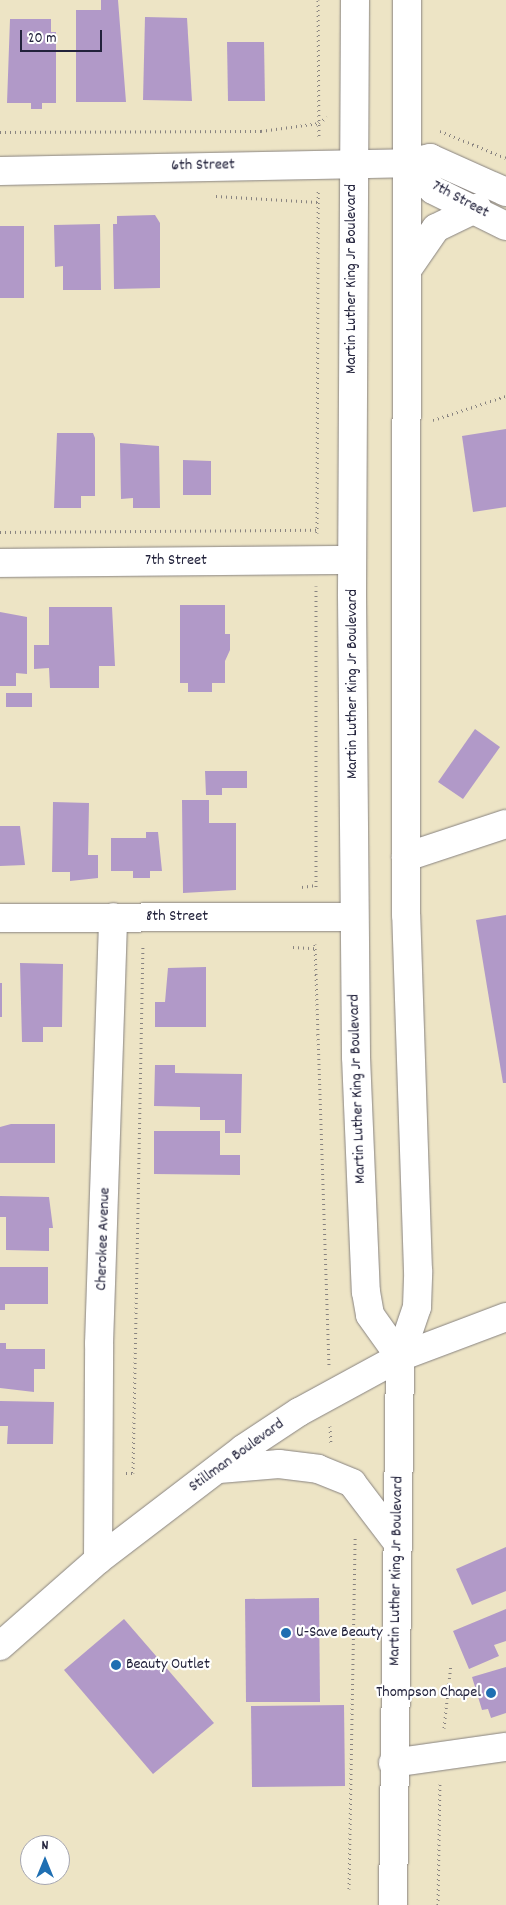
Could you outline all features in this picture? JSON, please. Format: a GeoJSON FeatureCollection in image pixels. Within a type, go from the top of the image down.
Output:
{"type":"FeatureCollection","features":[{"type":"Feature","properties":{"kind":"main road","name":"Martin Luther King Jr Boulevard"},"geometry":{"type":"LineString","coordinates":[[354,0],[352,163],[354,917],[366,1292],[370,1315],[400,1357]]}},
{"type":"Feature","properties":{"kind":"main road","name":"Martin Luther King Jr Boulevard"},"geometry":{"type":"LineString","coordinates":[[393,1905],[393,1763],[400,1357],[417,1307],[418,1270],[406,915],[406,163],[408,0]]}},
{"type":"Feature","properties":{"kind":"main road","name":"7th Street"},"geometry":{"type":"LineString","coordinates":[[406,163],[430,158],[506,192]]}},
{"type":"Feature","properties":{"kind":"main road","name":"6th Street"},"geometry":{"type":"LineString","coordinates":[[0,171],[406,163]]}},
{"type":"Feature","properties":{"kind":"main road","name":"7th Street"},"geometry":{"type":"LineString","coordinates":[[406,163],[433,190],[477,208],[506,226]]}},
{"type":"Feature","properties":{"kind":"main road"},"geometry":{"type":"LineString","coordinates":[[407,270],[436,228],[477,208]]}},
{"type":"Feature","properties":{"kind":"main road","name":"7th Street"},"geometry":{"type":"LineString","coordinates":[[0,563],[352,560]]}},
{"type":"Feature","properties":{"kind":"main road"},"geometry":{"type":"LineString","coordinates":[[406,857],[506,824]]}},
{"type":"Feature","properties":{"kind":"main road","name":"Cherokee Avenue"},"geometry":{"type":"LineString","coordinates":[[98,1560],[99,1344],[113,917]]}},
{"type":"Feature","properties":{"kind":"main road","name":"8th Street"},"geometry":{"type":"LineString","coordinates":[[0,918],[354,917]]}},
{"type":"Feature","properties":{"kind":"main road","name":"Stillman Boulevard"},"geometry":{"type":"LineString","coordinates":[[0,1646],[98,1560],[243,1449],[329,1396],[400,1357],[506,1317]]}},
{"type":"Feature","properties":{"kind":"main road"},"geometry":{"type":"LineString","coordinates":[[218,1469],[279,1464],[332,1475],[352,1483],[397,1542]]}},
{"type":"Feature","properties":{"kind":"main road"},"geometry":{"type":"LineString","coordinates":[[393,1763],[506,1747]]}},
{"type":"Feature","properties":{"kind":"path"},"geometry":{"type":"LineString","coordinates":[[318,0],[319,164],[314,917],[332,1475]]}},
{"type":"Feature","properties":{"kind":"path"},"geometry":{"type":"LineString","coordinates":[[0,132],[261,131],[319,123],[328,116],[354,116]]}},
{"type":"Feature","properties":{"kind":"path"},"geometry":{"type":"LineString","coordinates":[[440,131],[506,158]]}},
{"type":"Feature","properties":{"kind":"path"},"geometry":{"type":"LineString","coordinates":[[407,426],[506,396]]}},
{"type":"Feature","properties":{"kind":"path"},"geometry":{"type":"LineString","coordinates":[[0,532],[317,530]]}},
{"type":"Feature","properties":{"kind":"path"},"geometry":{"type":"LineString","coordinates":[[349,1889],[355,1530]]}},
{"type":"Feature","properties":{"kind":"building"},"geometry":{"type":"Polygon","coordinates":[[[101,0],[118,0],[126,102],[76,102],[76,10],[101,10],[101,0]]]}},
{"type":"Feature","properties":{"kind":"building"},"geometry":{"type":"Polygon","coordinates":[[[145,17],[187,18],[192,101],[143,100],[145,17]]]}},
{"type":"Feature","properties":{"kind":"building"},"geometry":{"type":"Polygon","coordinates":[[[10,19],[51,19],[51,32],[56,32],[56,103],[42,103],[42,109],[31,109],[31,103],[7,103],[10,19]]]}},
{"type":"Feature","properties":{"kind":"building"},"geometry":{"type":"Polygon","coordinates":[[[227,42],[264,42],[265,101],[228,101],[227,42]]]}},
{"type":"Feature","properties":{"kind":"building"},"geometry":{"type":"Polygon","coordinates":[[[155,215],[160,223],[160,288],[114,289],[113,224],[117,224],[117,216],[155,215]]]}},
{"type":"Feature","properties":{"kind":"building"},"geometry":{"type":"Polygon","coordinates":[[[100,224],[101,290],[63,290],[63,266],[55,267],[54,225],[100,224]]]}},
{"type":"Feature","properties":{"kind":"building"},"geometry":{"type":"Polygon","coordinates":[[[0,226],[24,226],[24,298],[0,298],[0,226]]]}},
{"type":"Feature","properties":{"kind":"building"},"geometry":{"type":"Polygon","coordinates":[[[506,429],[506,507],[473,512],[462,436],[506,429]]]}},
{"type":"Feature","properties":{"kind":"building"},"geometry":{"type":"Polygon","coordinates":[[[57,433],[93,433],[95,438],[95,496],[81,496],[81,508],[54,508],[57,433]]]}},
{"type":"Feature","properties":{"kind":"building"},"geometry":{"type":"Polygon","coordinates":[[[120,443],[159,446],[160,508],[133,508],[133,498],[121,499],[120,443]]]}},
{"type":"Feature","properties":{"kind":"building"},"geometry":{"type":"Polygon","coordinates":[[[183,460],[211,461],[211,495],[183,495],[183,460]]]}},
{"type":"Feature","properties":{"kind":"building"},"geometry":{"type":"Polygon","coordinates":[[[180,605],[225,605],[225,634],[230,634],[230,650],[225,661],[225,683],[212,683],[212,692],[188,692],[188,683],[180,683],[180,605]]]}},
{"type":"Feature","properties":{"kind":"building"},"geometry":{"type":"Polygon","coordinates":[[[49,607],[112,607],[115,666],[99,666],[99,688],[50,688],[49,668],[34,669],[34,645],[49,645],[49,607]]]}},
{"type":"Feature","properties":{"kind":"building"},"geometry":{"type":"Polygon","coordinates":[[[0,612],[27,617],[27,674],[16,673],[16,686],[0,686],[0,612]]]}},
{"type":"Feature","properties":{"kind":"building"},"geometry":{"type":"Polygon","coordinates":[[[6,693],[32,693],[32,707],[6,707],[6,693]]]}},
{"type":"Feature","properties":{"kind":"building"},"geometry":{"type":"Polygon","coordinates":[[[475,729],[500,747],[463,799],[438,782],[475,729]]]}},
{"type":"Feature","properties":{"kind":"building"},"geometry":{"type":"Polygon","coordinates":[[[205,771],[247,771],[247,788],[222,788],[222,795],[206,795],[205,771]]]}},
{"type":"Feature","properties":{"kind":"building"},"geometry":{"type":"Polygon","coordinates":[[[182,800],[209,800],[209,823],[236,823],[236,890],[183,893],[182,800]]]}},
{"type":"Feature","properties":{"kind":"building"},"geometry":{"type":"Polygon","coordinates":[[[53,802],[89,803],[88,855],[98,855],[98,878],[70,881],[70,872],[52,872],[53,802]]]}},
{"type":"Feature","properties":{"kind":"building"},"geometry":{"type":"Polygon","coordinates":[[[0,826],[20,826],[25,865],[0,866],[0,826]]]}},
{"type":"Feature","properties":{"kind":"building"},"geometry":{"type":"Polygon","coordinates":[[[146,832],[158,832],[162,871],[150,871],[150,878],[133,878],[133,871],[111,871],[111,838],[146,838],[146,832]]]}},
{"type":"Feature","properties":{"kind":"building"},"geometry":{"type":"Polygon","coordinates":[[[506,915],[506,1083],[503,1083],[476,920],[506,915]]]}},
{"type":"Feature","properties":{"kind":"building"},"geometry":{"type":"Polygon","coordinates":[[[20,963],[63,964],[62,1027],[43,1027],[43,1042],[22,1042],[20,963]]]}},
{"type":"Feature","properties":{"kind":"building"},"geometry":{"type":"Polygon","coordinates":[[[206,967],[206,1027],[155,1027],[155,1002],[165,1002],[168,968],[206,967]]]}},
{"type":"Feature","properties":{"kind":"building"},"geometry":{"type":"Polygon","coordinates":[[[0,983],[2,983],[2,1017],[0,1017],[0,983]]]}},
{"type":"Feature","properties":{"kind":"building"},"geometry":{"type":"Polygon","coordinates":[[[155,1065],[175,1065],[175,1073],[242,1074],[241,1133],[225,1133],[225,1120],[200,1120],[200,1107],[154,1106],[155,1065]]]}},
{"type":"Feature","properties":{"kind":"building"},"geometry":{"type":"Polygon","coordinates":[[[11,1124],[55,1124],[55,1163],[0,1163],[0,1127],[11,1124]]]}},
{"type":"Feature","properties":{"kind":"building"},"geometry":{"type":"Polygon","coordinates":[[[154,1131],[220,1131],[220,1155],[240,1155],[240,1175],[154,1174],[154,1131]]]}},
{"type":"Feature","properties":{"kind":"building"},"geometry":{"type":"Polygon","coordinates":[[[0,1196],[49,1197],[53,1228],[49,1228],[49,1251],[6,1250],[6,1217],[0,1217],[0,1196]]]}},
{"type":"Feature","properties":{"kind":"building"},"geometry":{"type":"Polygon","coordinates":[[[0,1267],[48,1267],[48,1304],[5,1304],[5,1310],[0,1310],[0,1267]]]}},
{"type":"Feature","properties":{"kind":"building"},"geometry":{"type":"Polygon","coordinates":[[[0,1343],[6,1343],[6,1349],[45,1349],[45,1369],[34,1369],[34,1392],[0,1388],[0,1343]]]}},
{"type":"Feature","properties":{"kind":"building"},"geometry":{"type":"Polygon","coordinates":[[[0,1401],[54,1402],[53,1444],[7,1444],[8,1426],[0,1426],[0,1401]]]}},
{"type":"Feature","properties":{"kind":"building"},"geometry":{"type":"Polygon","coordinates":[[[506,1547],[506,1591],[472,1605],[456,1569],[506,1547]]]}},
{"type":"Feature","properties":{"kind":"building"},"geometry":{"type":"Polygon","coordinates":[[[319,1598],[320,1702],[246,1702],[245,1599],[319,1598]]]}},
{"type":"Feature","properties":{"kind":"building"},"geometry":{"type":"Polygon","coordinates":[[[506,1609],[506,1641],[494,1645],[499,1656],[469,1669],[453,1631],[506,1609]]]}},
{"type":"Feature","properties":{"kind":"building"},"geometry":{"type":"Polygon","coordinates":[[[124,1619],[214,1723],[153,1774],[64,1670],[124,1619]]]}},
{"type":"Feature","properties":{"kind":"building","name":"Thompson Chapel"},"geometry":{"type":"Polygon","coordinates":[[[506,1667],[506,1713],[491,1718],[488,1709],[482,1710],[472,1677],[506,1667]]]}},
{"type":"Feature","properties":{"kind":"building"},"geometry":{"type":"Polygon","coordinates":[[[344,1705],[345,1786],[252,1787],[251,1706],[344,1705]]]}},
{"type":"Feature","properties":{"kind":"place","name":"U-Save Beauty"},"geometry":{"type":"Point","coordinates":[286,1633]}},
{"type":"Feature","properties":{"kind":"place","name":"Beauty Outlet"},"geometry":{"type":"Point","coordinates":[116,1665]}},
{"type":"Feature","properties":{"kind":"place","name":"Thompson Chapel"},"geometry":{"type":"Point","coordinates":[491,1693]}}]}
